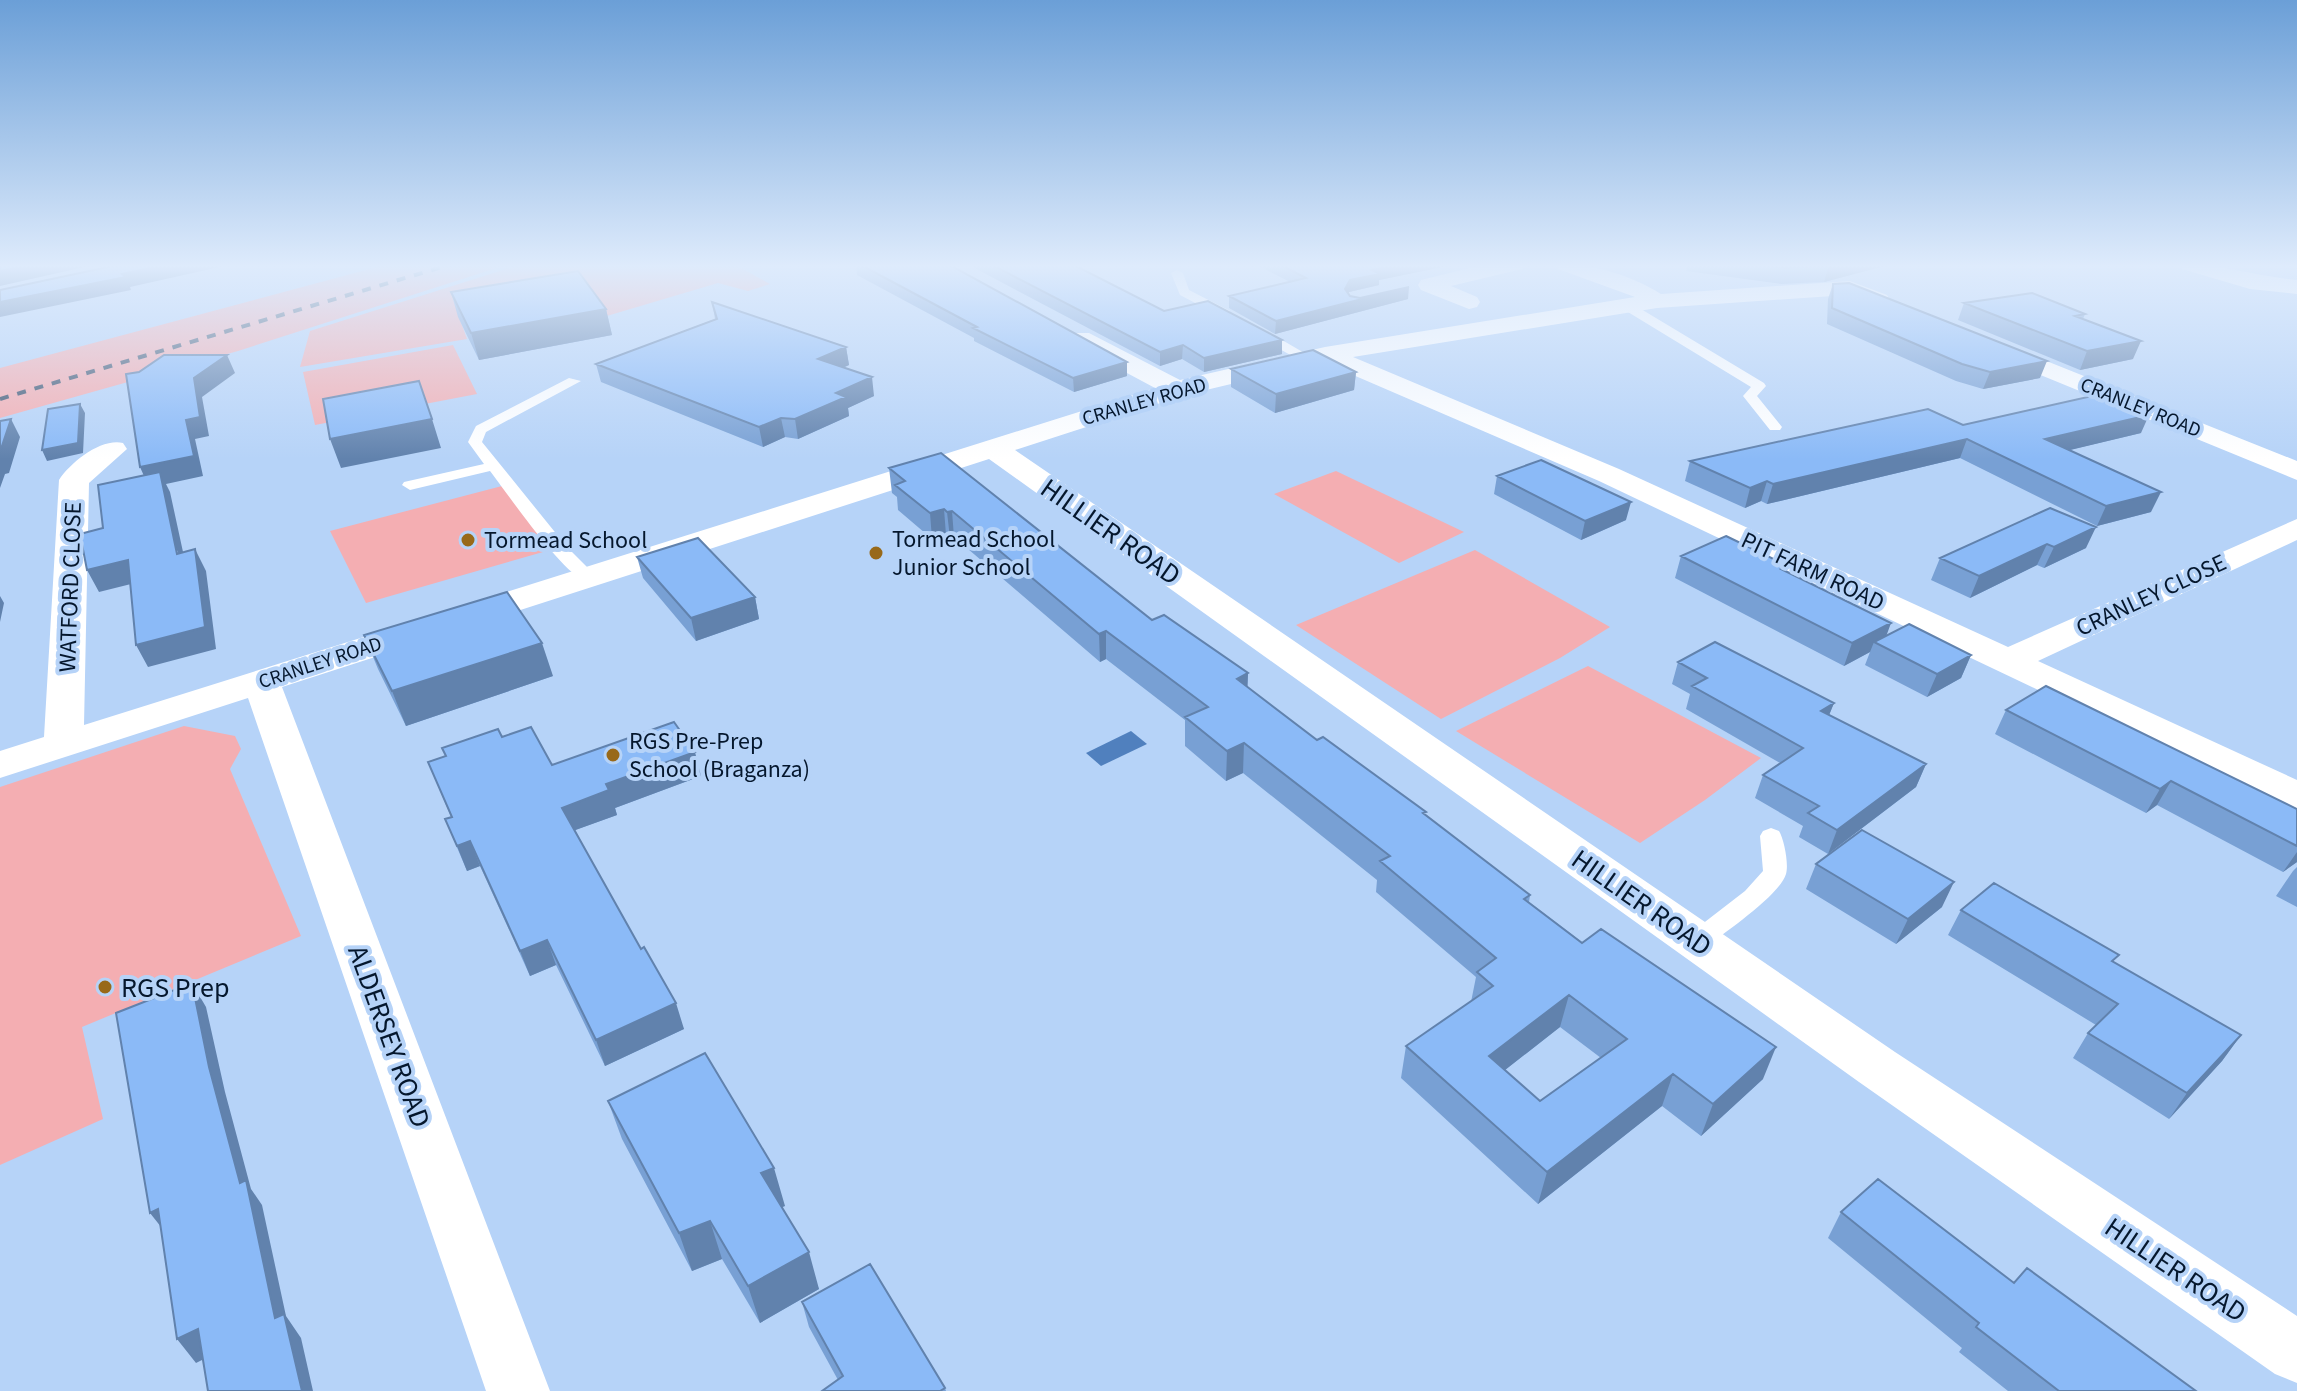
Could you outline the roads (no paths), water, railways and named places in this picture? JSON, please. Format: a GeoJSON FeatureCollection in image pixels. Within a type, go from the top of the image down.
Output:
{"type":"FeatureCollection","features":[{"type":"Feature","properties":{"kind":"street"},"geometry":{"type":"LineString","coordinates":[[1064,329],[1177,389]]}},
{"type":"Feature","properties":{"kind":"street","name":"CRANLEY ROAD"},"geometry":{"type":"LineString","coordinates":[[0,765],[1177,389],[1316,356],[1484,329]]}},
{"type":"Feature","properties":{"kind":"street","name":"CRANLEY ROAD"},"geometry":{"type":"LineString","coordinates":[[1968,336],[2297,471]]}},
{"type":"Feature","properties":{"kind":"street","name":"PIT FARM ROAD"},"geometry":{"type":"LineString","coordinates":[[1316,356],[1609,475],[2297,796]]}},
{"type":"Feature","properties":{"kind":"street","name":"HILLIER ROAD"},"geometry":{"type":"LineString","coordinates":[[991,447],[1697,941],[2297,1352]]}},
{"type":"Feature","properties":{"kind":"street","name":"WATFORD CLOSE"},"geometry":{"type":"LineString","coordinates":[[64,744],[74,480],[113,449]]}},
{"type":"Feature","properties":{"kind":"street","name":"CRANLEY CLOSE"},"geometry":{"type":"LineString","coordinates":[[2006,662],[2297,528]]}},
{"type":"Feature","properties":{"kind":"street","name":"ALDERSEY ROAD"},"geometry":{"type":"LineString","coordinates":[[261,681],[518,1391]]}},
{"type":"Feature","properties":{"kind":"lane"},"geometry":{"type":"LineString","coordinates":[[1252,329],[1316,356]]}},
{"type":"Feature","properties":{"kind":"lane"},"geometry":{"type":"LineString","coordinates":[[1665,329],[1759,386],[1750,396],[1775,427]]}},
{"type":"Feature","properties":{"kind":"lane"},"geometry":{"type":"LineString","coordinates":[[574,381],[481,429],[475,442],[561,551],[586,576]]}},
{"type":"Feature","properties":{"kind":"lane"},"geometry":{"type":"LineString","coordinates":[[410,485],[494,466]]}},
{"type":"Feature","properties":{"kind":"lane"},"geometry":{"type":"LineString","coordinates":[[1697,941],[1754,897],[1775,873],[1771,836]]}},
{"type":"Feature","properties":{"kind":"water"},"geometry":{"type":"Polygon","coordinates":[[[1131,731],[1147,744],[1101,766],[1086,753],[1131,731]]]}},
{"type":"Feature","properties":{"kind":"railway"},"geometry":{"type":"LineString","coordinates":[[0,399],[235,329]]}},
{"type":"Feature","properties":{"kind":"place","name":"Tormead School"},"geometry":{"type":"Point","coordinates":[468,540]}},
{"type":"Feature","properties":{"kind":"place","name":"Tormead School Junior School"},"geometry":{"type":"Point","coordinates":[876,553]}},
{"type":"Feature","properties":{"kind":"place","name":"RGS Pre-Prep School (Braganza)"},"geometry":{"type":"Point","coordinates":[613,755]}},
{"type":"Feature","properties":{"kind":"place","name":"RGS Prep"},"geometry":{"type":"Point","coordinates":[105,987]}}]}
